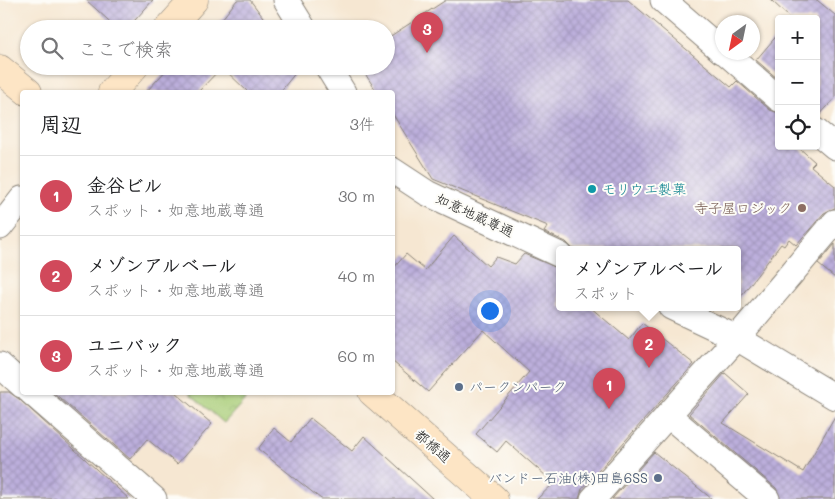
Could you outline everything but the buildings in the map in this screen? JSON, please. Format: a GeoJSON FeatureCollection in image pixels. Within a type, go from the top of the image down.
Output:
{"type":"FeatureCollection","features":[{"type":"Feature","properties":{"kind":"street"},"geometry":{"type":"LineString","coordinates":[[176,20],[194,0]]}},
{"type":"Feature","properties":{"kind":"street"},"geometry":{"type":"LineString","coordinates":[[286,0],[298,20]]}},
{"type":"Feature","properties":{"kind":"street"},"geometry":{"type":"LineString","coordinates":[[663,0],[715,44]]}},
{"type":"Feature","properties":{"kind":"street"},"geometry":{"type":"LineString","coordinates":[[733,60],[775,96]]}},
{"type":"Feature","properties":{"kind":"street"},"geometry":{"type":"LineString","coordinates":[[0,69],[26,90]]}},
{"type":"Feature","properties":{"kind":"street"},"geometry":{"type":"LineString","coordinates":[[114,90],[127,75]]}},
{"type":"Feature","properties":{"kind":"street"},"geometry":{"type":"LineString","coordinates":[[333,75],[343,90]]}},
{"type":"Feature","properties":{"kind":"street"},"geometry":{"type":"LineString","coordinates":[[820,134],[835,147]]}},
{"type":"Feature","properties":{"kind":"street","name":"如意地蔵尊通"},"geometry":{"type":"LineString","coordinates":[[395,172],[427,193],[556,253]]}},
{"type":"Feature","properties":{"kind":"street"},"geometry":{"type":"LineString","coordinates":[[0,227],[20,202]]}},
{"type":"Feature","properties":{"kind":"street"},"geometry":{"type":"LineString","coordinates":[[593,499],[737,338],[835,222]]}},
{"type":"Feature","properties":{"kind":"street"},"geometry":{"type":"LineString","coordinates":[[679,311],[737,338],[835,397]]}},
{"type":"Feature","properties":{"kind":"street"},"geometry":{"type":"LineString","coordinates":[[0,365],[20,383]]}},
{"type":"Feature","properties":{"kind":"street"},"geometry":{"type":"LineString","coordinates":[[34,395],[154,499]]}},
{"type":"Feature","properties":{"kind":"street","name":"都橋通"},"geometry":{"type":"LineString","coordinates":[[375,395],[494,499]]}},
{"type":"Feature","properties":{"kind":"street"},"geometry":{"type":"LineString","coordinates":[[668,415],[767,499]]}},
{"type":"Feature","properties":{"kind":"green space"},"geometry":{"type":"Polygon","coordinates":[[[191,395],[249,395],[224,423],[191,395]]]}},
{"type":"Feature","properties":{"kind":"place","name":"ユニバック"},"geometry":{"type":"Point","coordinates":[427,53]}},
{"type":"Feature","properties":{"kind":"place","name":"モリウエ製菓"},"geometry":{"type":"Point","coordinates":[592,189]}},
{"type":"Feature","properties":{"kind":"place","name":"寺子屋ロジック"},"geometry":{"type":"Point","coordinates":[802,208]}},
{"type":"Feature","properties":{"kind":"place","name":"メゾンアルベール"},"geometry":{"type":"Point","coordinates":[649,368]}},
{"type":"Feature","properties":{"kind":"place","name":"パークンパーク"},"geometry":{"type":"Point","coordinates":[459,387]}},
{"type":"Feature","properties":{"kind":"place","name":"金谷ビル"},"geometry":{"type":"Point","coordinates":[609,409]}},
{"type":"Feature","properties":{"kind":"place","name":"バンドー石油(株)田島6SS"},"geometry":{"type":"Point","coordinates":[658,478]}}]}
